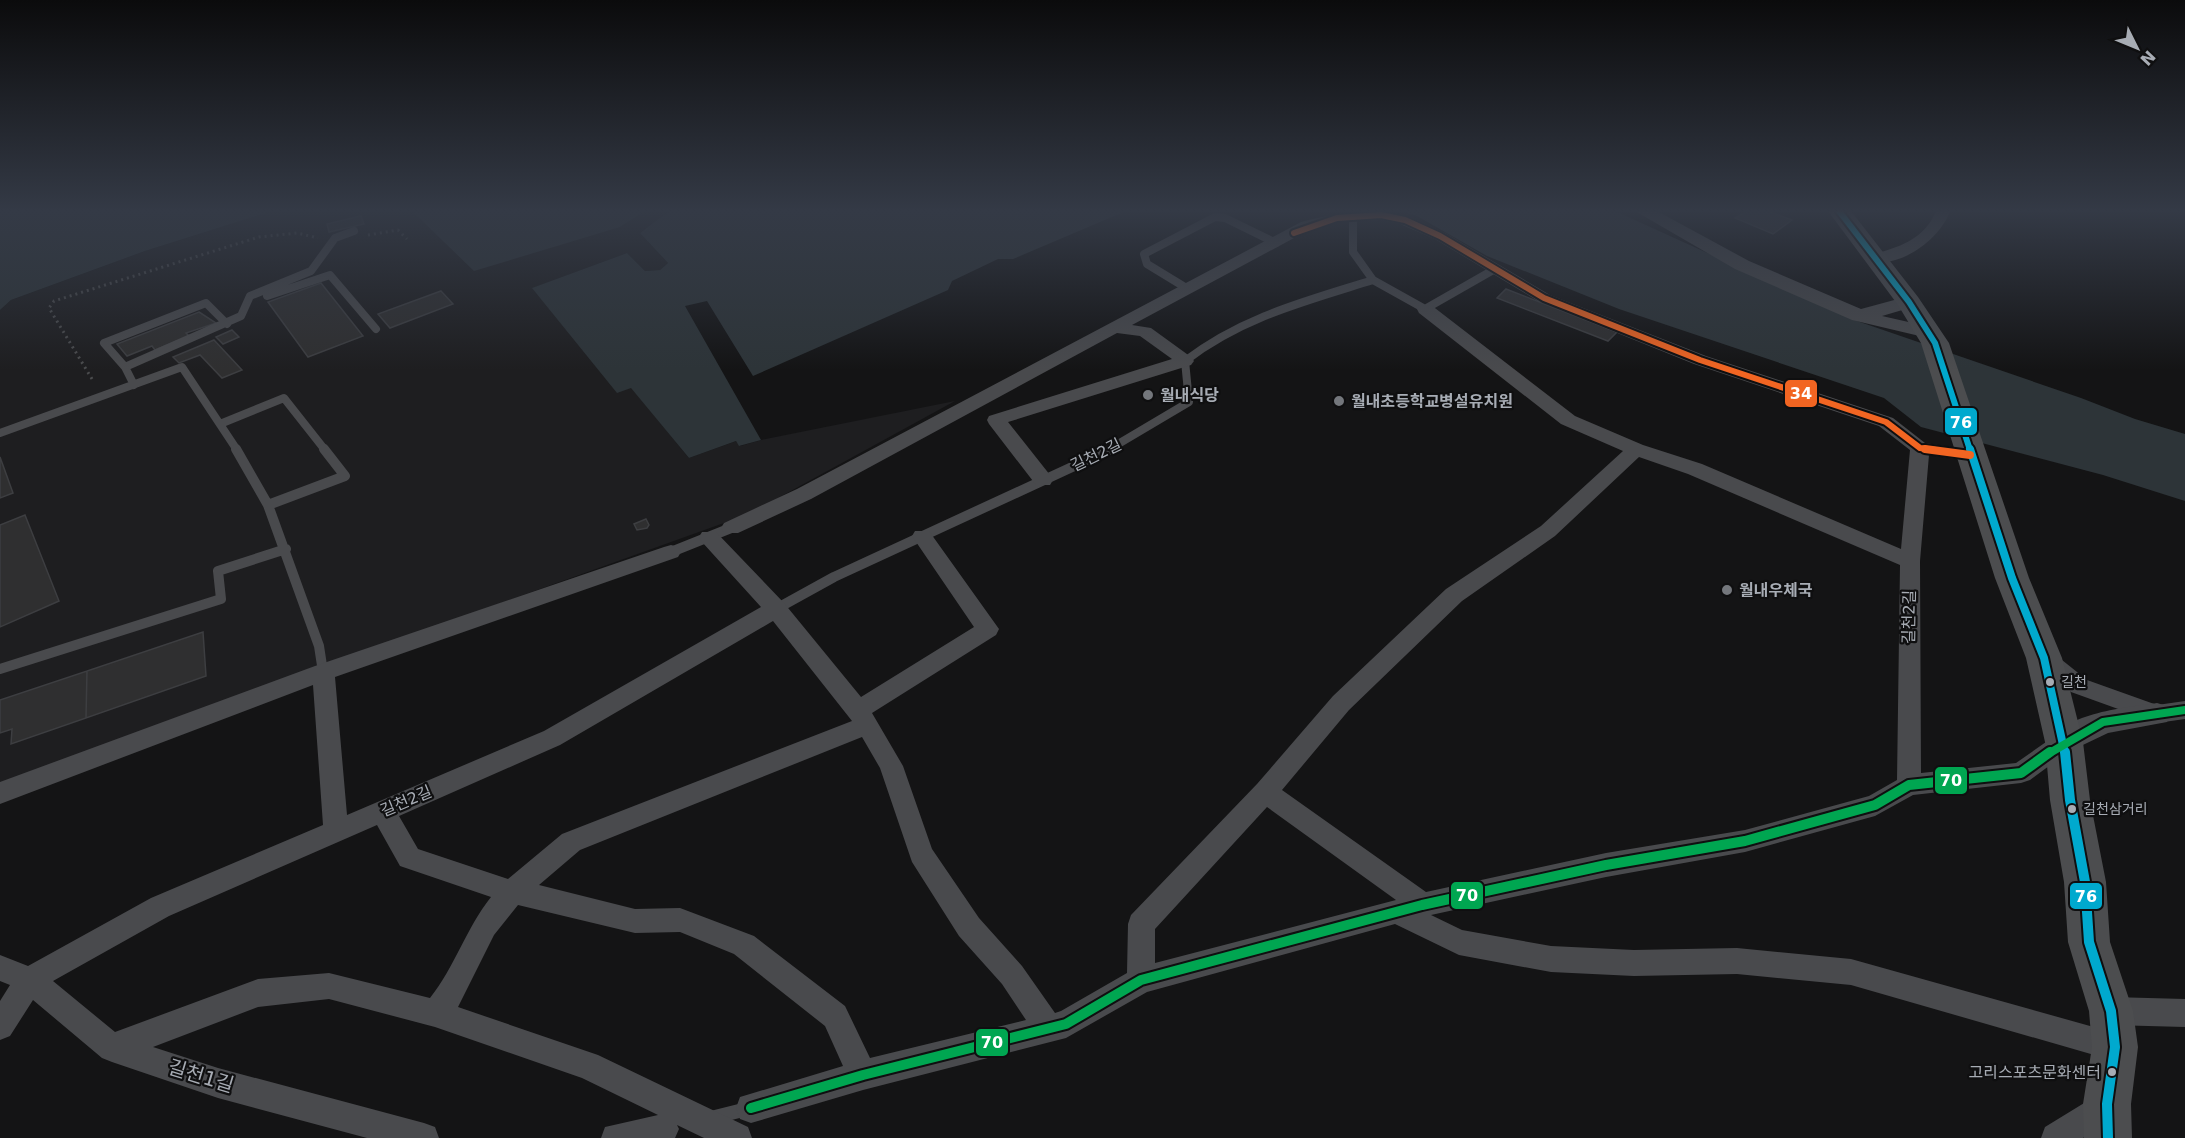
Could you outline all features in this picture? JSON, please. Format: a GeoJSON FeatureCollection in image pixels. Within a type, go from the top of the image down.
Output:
{"type":"FeatureCollection","features":[{"type":"Feature","properties":{"kind":"main road"},"geometry":{"type":"LineString","coordinates":[[1881,264],[1909,302],[1931,338],[2012,578],[2044,658],[2064,742],[2070,800],[2085,882],[2090,942],[2113,1029],[2108,1121]]}},
{"type":"Feature","properties":{"kind":"street"},"geometry":{"type":"LineString","coordinates":[[1049,1029],[1012,975],[969,927],[921,854],[891,766],[863,717],[776,609],[720,532],[804,494],[1236,264]]}},
{"type":"Feature","properties":{"kind":"street"},"geometry":{"type":"LineString","coordinates":[[1487,264],[1544,298],[1689,356],[1886,422],[1920,448],[1969,449]]}},
{"type":"Feature","properties":{"kind":"street"},"geometry":{"type":"LineString","coordinates":[[1740,264],[1859,316],[1931,338]]}},
{"type":"Feature","properties":{"kind":"street"},"geometry":{"type":"LineString","coordinates":[[1859,316],[1909,302]]}},
{"type":"Feature","properties":{"kind":"street"},"geometry":{"type":"LineString","coordinates":[[1425,309],[1568,420],[1636,449],[1695,469],[1910,561]]}},
{"type":"Feature","properties":{"kind":"street"},"geometry":{"type":"LineString","coordinates":[[1114,328],[1144,332],[1185,361]]}},
{"type":"Feature","properties":{"kind":"street"},"geometry":{"type":"LineString","coordinates":[[1043,480],[996,420],[1185,361]]}},
{"type":"Feature","properties":{"kind":"street","name":"길천2길"},"geometry":{"type":"LineString","coordinates":[[1910,785],[1910,561],[1920,448]]}},
{"type":"Feature","properties":{"kind":"street"},"geometry":{"type":"LineString","coordinates":[[1141,980],[1141,924],[1266,791],[1341,703],[1454,595],[1548,531],[1636,449]]}},
{"type":"Feature","properties":{"kind":"street"},"geometry":{"type":"LineString","coordinates":[[435,1013],[450,995],[484,926],[512,892],[571,842],[863,717],[988,629],[922,536]]}},
{"type":"Feature","properties":{"kind":"street"},"geometry":{"type":"LineString","coordinates":[[0,793],[323,672],[671,552]]}},
{"type":"Feature","properties":{"kind":"street","name":"길천2길"},"geometry":{"type":"LineString","coordinates":[[30,980],[57,962],[160,907],[552,738],[776,609]]}},
{"type":"Feature","properties":{"kind":"street"},"geometry":{"type":"LineString","coordinates":[[2044,658],[2079,686],[2157,714]]}},
{"type":"Feature","properties":{"kind":"street"},"geometry":{"type":"LineString","coordinates":[[323,672],[336,831]]}},
{"type":"Feature","properties":{"kind":"street"},"geometry":{"type":"LineString","coordinates":[[751,1108],[863,1075],[1066,1024],[1141,980],[1410,909],[1606,865],[1745,841],[1875,806],[1910,785],[2021,773],[2064,742],[2103,722],[2185,710]]}},
{"type":"Feature","properties":{"kind":"street"},"geometry":{"type":"LineString","coordinates":[[1266,791],[1295,816],[1396,882],[1410,909],[1459,942],[1551,959],[1634,963],[1737,961],[1851,972],[2113,1029],[2185,1013]]}},
{"type":"Feature","properties":{"kind":"street"},"geometry":{"type":"LineString","coordinates":[[383,811],[409,858],[512,892],[635,921],[680,920],[744,945],[835,1016],[863,1075]]}},
{"type":"Feature","properties":{"kind":"street","name":"길천1길"},"geometry":{"type":"LineString","coordinates":[[0,968],[30,980],[112,1048],[218,1083],[424,1138]]}},
{"type":"Feature","properties":{"kind":"street"},"geometry":{"type":"LineString","coordinates":[[0,1026],[30,980]]}},
{"type":"Feature","properties":{"kind":"street"},"geometry":{"type":"LineString","coordinates":[[112,1048],[258,993],[328,986],[435,1013],[588,1065],[705,1120],[737,1138]]}},
{"type":"Feature","properties":{"kind":"street"},"geometry":{"type":"LineString","coordinates":[[2056,1138],[2108,1121]]}},
{"type":"Feature","properties":{"kind":"street"},"geometry":{"type":"LineString","coordinates":[[616,1138],[664,1129]]}},
{"type":"Feature","properties":{"kind":"lane"},"geometry":{"type":"LineString","coordinates":[[125,367],[241,316],[250,296],[311,271],[316,264]]}},
{"type":"Feature","properties":{"kind":"lane"},"geometry":{"type":"LineString","coordinates":[[1147,264],[1188,289]]}},
{"type":"Feature","properties":{"kind":"lane"},"geometry":{"type":"LineString","coordinates":[[1362,264],[1374,280],[1425,309],[1495,269]]}},
{"type":"Feature","properties":{"kind":"lane"},"geometry":{"type":"LineString","coordinates":[[248,303],[330,275],[376,329]]}},
{"type":"Feature","properties":{"kind":"lane"},"geometry":{"type":"LineString","coordinates":[[1185,361],[1213,339],[1265,314],[1374,280]]}},
{"type":"Feature","properties":{"kind":"lane"},"geometry":{"type":"LineString","coordinates":[[134,385],[125,367],[104,343],[206,303],[226,324]]}},
{"type":"Feature","properties":{"kind":"lane","name":"길천2길"},"geometry":{"type":"LineString","coordinates":[[776,609],[922,536],[1121,444],[1189,402],[1185,361]]}},
{"type":"Feature","properties":{"kind":"lane"},"geometry":{"type":"LineString","coordinates":[[0,433],[182,368],[220,424],[268,505],[286,549],[319,646],[323,672]]}},
{"type":"Feature","properties":{"kind":"lane"},"geometry":{"type":"LineString","coordinates":[[220,424],[284,398],[345,476],[268,505]]}},
{"type":"Feature","properties":{"kind":"lane"},"geometry":{"type":"LineString","coordinates":[[671,552],[720,532]]}},
{"type":"Feature","properties":{"kind":"lane"},"geometry":{"type":"LineString","coordinates":[[0,669],[220,598],[218,571],[286,549]]}},
{"type":"Feature","properties":{"kind":"lane"},"geometry":{"type":"LineString","coordinates":[[664,1129],[751,1108]]}},
{"type":"Feature","properties":{"kind":"path"},"geometry":{"type":"LineString","coordinates":[[92,379],[49,308],[54,301],[172,264]]}},
{"type":"Feature","properties":{"kind":"shaded area"},"geometry":{"type":"Polygon","coordinates":[[[0,264],[109,264],[11,300],[0,310],[0,264]]]}},
{"type":"Feature","properties":{"kind":"shaded area"},"geometry":{"type":"Polygon","coordinates":[[[109,264],[597,264],[533,288],[631,387],[689,458],[736,441],[740,446],[955,401],[749,514],[0,783],[0,310],[11,300],[109,264]]]}},
{"type":"Feature","properties":{"kind":"shaded area"},"geometry":{"type":"Polygon","coordinates":[[[467,264],[497,264],[474,271],[467,264]]]}},
{"type":"Feature","properties":{"kind":"shaded area"},"geometry":{"type":"Polygon","coordinates":[[[597,264],[638,264],[645,271],[660,270],[667,264],[987,264],[952,281],[948,290],[753,376],[707,301],[685,306],[761,440],[739,446],[736,441],[689,458],[631,388],[617,393],[532,288],[597,264]]]}},
{"type":"Feature","properties":{"kind":"shaded area"},"geometry":{"type":"Polygon","coordinates":[[[638,264],[667,264],[660,270],[645,271],[638,264]]]}},
{"type":"Feature","properties":{"kind":"shaded area"},"geometry":{"type":"Polygon","coordinates":[[[1507,264],[1732,264],[1857,321],[2081,398],[2135,419],[2185,434],[2185,501],[2103,475],[1921,427],[1884,398],[1619,309],[1507,264]]]}},
{"type":"Feature","properties":{"kind":"building"},"geometry":{"type":"Polygon","coordinates":[[[321,283],[363,336],[308,357],[268,302],[321,283]]]}},
{"type":"Feature","properties":{"kind":"building"},"geometry":{"type":"Polygon","coordinates":[[[1506,289],[1617,332],[1608,341],[1497,298],[1506,289]]]}},
{"type":"Feature","properties":{"kind":"building"},"geometry":{"type":"Polygon","coordinates":[[[441,291],[453,304],[390,328],[378,314],[441,291]]]}},
{"type":"Feature","properties":{"kind":"building"},"geometry":{"type":"Polygon","coordinates":[[[199,312],[216,323],[186,333],[189,336],[155,350],[152,346],[127,356],[117,344],[199,312]]]}},
{"type":"Feature","properties":{"kind":"building"},"geometry":{"type":"Polygon","coordinates":[[[232,330],[239,337],[223,344],[216,337],[232,330]]]}},
{"type":"Feature","properties":{"kind":"building"},"geometry":{"type":"Polygon","coordinates":[[[214,340],[242,370],[222,378],[200,355],[179,363],[173,357],[214,340]]]}},
{"type":"Feature","properties":{"kind":"building"},"geometry":{"type":"Polygon","coordinates":[[[0,457],[13,493],[0,498],[0,457]]]}},
{"type":"Feature","properties":{"kind":"building"},"geometry":{"type":"Polygon","coordinates":[[[25,515],[59,601],[0,627],[0,525],[25,515]]]}},
{"type":"Feature","properties":{"kind":"building"},"geometry":{"type":"Polygon","coordinates":[[[646,519],[649,525],[647,528],[637,530],[634,524],[646,519]]]}},
{"type":"Feature","properties":{"kind":"building"},"geometry":{"type":"Polygon","coordinates":[[[203,632],[206,676],[86,718],[87,671],[203,632]]]}},
{"type":"Feature","properties":{"kind":"building"},"geometry":{"type":"Polygon","coordinates":[[[87,671],[86,718],[11,744],[12,729],[0,733],[0,700],[87,671]]]}},
{"type":"Feature","properties":{"kind":"transit line","name":"34"},"geometry":{"type":"LineString","coordinates":[[1487,264],[1544,298],[1700,360],[1886,422],[1920,448],[1970,455]]}},
{"type":"Feature","properties":{"kind":"transit line","name":"76"},"geometry":{"type":"LineString","coordinates":[[1880,264],[1909,302],[1935,343],[2012,578],[2044,658],[2064,742],[2070,800],[2085,882],[2089,942],[2111,1011],[2115,1047],[2107,1104],[2108,1138]]}},
{"type":"Feature","properties":{"kind":"transit line","name":"70"},"geometry":{"type":"LineString","coordinates":[[751,1108],[863,1075],[1066,1024],[1141,980],[1422,905],[1606,865],[1745,841],[1875,805],[1909,785],[2021,773],[2064,742],[2103,722],[2185,710]]}},
{"type":"Feature","properties":{"kind":"place","name":"월내식당"},"geometry":{"type":"Point","coordinates":[1148,395]}},
{"type":"Feature","properties":{"kind":"place","name":"월내초등학교병설유치원"},"geometry":{"type":"Point","coordinates":[1339,401]}},
{"type":"Feature","properties":{"kind":"place","name":"월내우체국"},"geometry":{"type":"Point","coordinates":[1727,590]}},
{"type":"Feature","properties":{"kind":"place","name":"길천"},"geometry":{"type":"Point","coordinates":[2050,682]}},
{"type":"Feature","properties":{"kind":"place","name":"길천삼거리"},"geometry":{"type":"Point","coordinates":[2072,809]}},
{"type":"Feature","properties":{"kind":"place","name":"고리스포츠문화센터"},"geometry":{"type":"Point","coordinates":[2112,1072]}}]}
